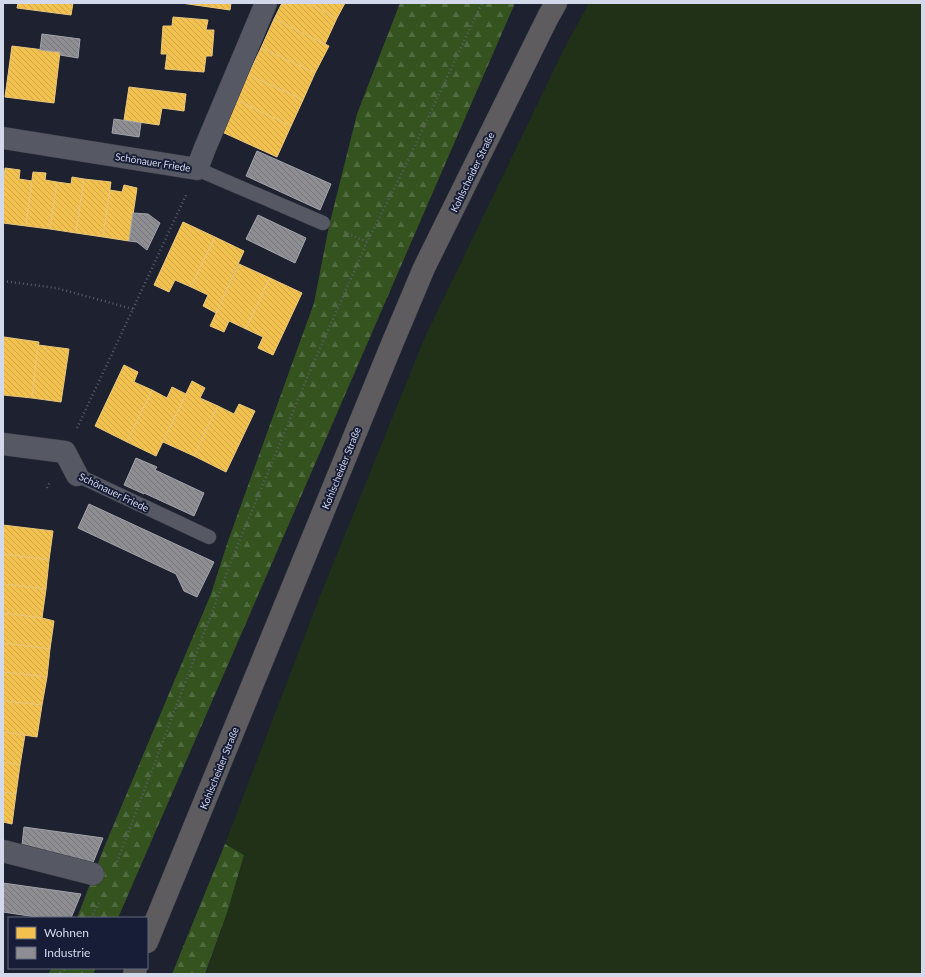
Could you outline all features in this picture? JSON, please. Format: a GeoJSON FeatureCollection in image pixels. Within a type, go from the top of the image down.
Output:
{"type":"FeatureCollection","features":[{"type":"Feature","properties":{"kind":"main road","name":"Kohlscheider Straße"},"geometry":{"type":"LineString","coordinates":[[148,940],[424,268],[556,3]]}},
{"type":"Feature","properties":{"kind":"street","name":"Schönauer Friede"},"geometry":{"type":"LineString","coordinates":[[3,138],[197,169],[266,3]]}},
{"type":"Feature","properties":{"kind":"street"},"geometry":{"type":"LineString","coordinates":[[3,444],[65,452]]}},
{"type":"Feature","properties":{"kind":"street","name":"Schönauer Friede"},"geometry":{"type":"LineString","coordinates":[[65,452],[77,475]]}},
{"type":"Feature","properties":{"kind":"street"},"geometry":{"type":"LineString","coordinates":[[3,851],[93,874]]}},
{"type":"Feature","properties":{"kind":"lane"},"geometry":{"type":"LineString","coordinates":[[197,169],[323,223]]}},
{"type":"Feature","properties":{"kind":"lane","name":"Schönauer Friede"},"geometry":{"type":"LineString","coordinates":[[77,475],[208,537]]}},
{"type":"Feature","properties":{"kind":"path"},"geometry":{"type":"LineString","coordinates":[[117,864],[236,549],[307,378],[367,242],[402,173],[482,3]]}},
{"type":"Feature","properties":{"kind":"path"},"geometry":{"type":"LineString","coordinates":[[47,488],[133,309],[197,169]]}},
{"type":"Feature","properties":{"kind":"path"},"geometry":{"type":"LineString","coordinates":[[3,281],[56,288],[133,309]]}},
{"type":"Feature","properties":{"kind":"path"},"geometry":{"type":"LineString","coordinates":[[92,917],[101,898]]}},
{"type":"Feature","properties":{"kind":"green space"},"geometry":{"type":"Polygon","coordinates":[[[400,3],[515,3],[118,917],[77,917],[103,850],[211,594],[228,541],[314,303],[329,226],[357,114],[400,3]]]}},
{"type":"Feature","properties":{"kind":"green space"},"geometry":{"type":"Polygon","coordinates":[[[589,3],[922,3],[922,974],[206,974],[227,913],[244,855],[225,844],[320,596],[425,337],[564,49],[589,3]]]}},
{"type":"Feature","properties":{"kind":"green space"},"geometry":{"type":"Polygon","coordinates":[[[225,844],[244,855],[227,913],[205,974],[172,974],[225,844]]]}},
{"type":"Feature","properties":{"kind":"green space"},"geometry":{"type":"Polygon","coordinates":[[[51,969],[96,969],[93,974],[48,974],[51,969]]]}},
{"type":"Feature","properties":{"kind":"building: Wohnen"},"geometry":{"type":"Polygon","coordinates":[[[18,3],[73,3],[71,15],[17,8],[18,3]]]}},
{"type":"Feature","properties":{"kind":"building: Wohnen"},"geometry":{"type":"Polygon","coordinates":[[[181,3],[231,3],[230,10],[181,3]]]}},
{"type":"Feature","properties":{"kind":"building: Wohnen"},"geometry":{"type":"Polygon","coordinates":[[[282,3],[307,3],[337,18],[325,44],[274,19],[282,3]]]}},
{"type":"Feature","properties":{"kind":"building: Wohnen"},"geometry":{"type":"Polygon","coordinates":[[[307,3],[345,3],[337,18],[307,3]]]}},
{"type":"Feature","properties":{"kind":"building: Wohnen"},"geometry":{"type":"Polygon","coordinates":[[[173,17],[208,20],[206,30],[214,30],[212,56],[206,56],[204,72],[165,69],[167,54],[161,54],[163,26],[172,26],[173,17]]]}},
{"type":"Feature","properties":{"kind":"building: Wohnen"},"geometry":{"type":"Polygon","coordinates":[[[274,19],[329,46],[315,73],[261,48],[274,19]]]}},
{"type":"Feature","properties":{"kind":"building: Wohnen"},"geometry":{"type":"Polygon","coordinates":[[[12,46],[60,52],[54,103],[5,97],[12,46]]]}},
{"type":"Feature","properties":{"kind":"building: Wohnen"},"geometry":{"type":"Polygon","coordinates":[[[261,48],[315,73],[303,100],[248,75],[261,48]]]}},
{"type":"Feature","properties":{"kind":"building: Wohnen"},"geometry":{"type":"Polygon","coordinates":[[[248,75],[303,100],[291,126],[236,100],[248,75]]]}},
{"type":"Feature","properties":{"kind":"building: Wohnen"},"geometry":{"type":"Polygon","coordinates":[[[129,87],[186,94],[184,111],[162,108],[159,125],[124,120],[129,87]]]}},
{"type":"Feature","properties":{"kind":"building: Wohnen"},"geometry":{"type":"Polygon","coordinates":[[[236,100],[291,126],[277,157],[222,132],[236,100]]]}},
{"type":"Feature","properties":{"kind":"building: Wohnen"},"geometry":{"type":"Polygon","coordinates":[[[5,168],[20,170],[19,179],[32,181],[26,226],[3,223],[3,187],[5,168]]]}},
{"type":"Feature","properties":{"kind":"building: Wohnen"},"geometry":{"type":"Polygon","coordinates":[[[33,172],[46,173],[45,180],[57,182],[50,229],[26,226],[33,172]]]}},
{"type":"Feature","properties":{"kind":"building: Wohnen"},"geometry":{"type":"Polygon","coordinates":[[[72,177],[84,179],[76,233],[50,229],[57,182],[71,184],[72,177]]]}},
{"type":"Feature","properties":{"kind":"building: Wohnen"},"geometry":{"type":"Polygon","coordinates":[[[84,179],[111,182],[103,237],[76,233],[84,179]]]}},
{"type":"Feature","properties":{"kind":"building: Wohnen"},"geometry":{"type":"Polygon","coordinates":[[[124,185],[137,188],[129,241],[103,237],[110,190],[122,192],[124,185]]]}},
{"type":"Feature","properties":{"kind":"building: Wohnen"},"geometry":{"type":"Polygon","coordinates":[[[183,222],[215,237],[191,287],[175,280],[169,292],[154,285],[183,222]]]}},
{"type":"Feature","properties":{"kind":"building: Wohnen"},"geometry":{"type":"Polygon","coordinates":[[[215,237],[244,251],[216,313],[203,306],[208,295],[191,287],[215,237]]]}},
{"type":"Feature","properties":{"kind":"building: Wohnen"},"geometry":{"type":"Polygon","coordinates":[[[239,264],[270,278],[246,329],[229,321],[224,332],[210,326],[239,264]]]}},
{"type":"Feature","properties":{"kind":"building: Wohnen"},"geometry":{"type":"Polygon","coordinates":[[[270,278],[302,293],[273,355],[258,348],[263,337],[246,329],[270,278]]]}},
{"type":"Feature","properties":{"kind":"building: Wohnen"},"geometry":{"type":"Polygon","coordinates":[[[4,337],[39,342],[32,398],[3,395],[4,337]]]}},
{"type":"Feature","properties":{"kind":"building: Wohnen"},"geometry":{"type":"Polygon","coordinates":[[[38,345],[69,349],[61,402],[32,398],[38,345]]]}},
{"type":"Feature","properties":{"kind":"building: Wohnen"},"geometry":{"type":"Polygon","coordinates":[[[124,365],[138,372],[134,382],[152,390],[127,442],[95,426],[124,365]]]}},
{"type":"Feature","properties":{"kind":"building: Wohnen"},"geometry":{"type":"Polygon","coordinates":[[[192,381],[205,388],[200,398],[218,406],[194,456],[163,442],[192,381]]]}},
{"type":"Feature","properties":{"kind":"building: Wohnen"},"geometry":{"type":"Polygon","coordinates":[[[172,387],[186,394],[156,456],[127,442],[152,390],[167,398],[172,387]]]}},
{"type":"Feature","properties":{"kind":"building: Wohnen"},"geometry":{"type":"Polygon","coordinates":[[[239,404],[255,411],[226,472],[194,456],[218,406],[234,414],[239,404]]]}},
{"type":"Feature","properties":{"kind":"building: Wohnen"},"geometry":{"type":"Polygon","coordinates":[[[3,525],[53,531],[49,560],[3,554],[3,525]]]}},
{"type":"Feature","properties":{"kind":"building: Wohnen"},"geometry":{"type":"Polygon","coordinates":[[[3,554],[49,560],[46,589],[3,584],[3,554]]]}},
{"type":"Feature","properties":{"kind":"building: Wohnen"},"geometry":{"type":"Polygon","coordinates":[[[3,584],[46,589],[42,618],[3,613],[3,584]]]}},
{"type":"Feature","properties":{"kind":"building: Wohnen"},"geometry":{"type":"Polygon","coordinates":[[[3,613],[54,621],[50,649],[3,643],[3,613]]]}},
{"type":"Feature","properties":{"kind":"building: Wohnen"},"geometry":{"type":"Polygon","coordinates":[[[3,643],[50,649],[47,677],[3,672],[3,643]]]}},
{"type":"Feature","properties":{"kind":"building: Wohnen"},"geometry":{"type":"Polygon","coordinates":[[[3,672],[47,677],[42,705],[3,701],[3,672]]]}},
{"type":"Feature","properties":{"kind":"building: Wohnen"},"geometry":{"type":"Polygon","coordinates":[[[3,701],[42,705],[37,737],[3,732],[3,701]]]}},
{"type":"Feature","properties":{"kind":"building: Wohnen"},"geometry":{"type":"Polygon","coordinates":[[[3,732],[25,735],[20,765],[3,762],[3,732]]]}},
{"type":"Feature","properties":{"kind":"building: Wohnen"},"geometry":{"type":"Polygon","coordinates":[[[3,762],[20,765],[16,794],[3,792],[3,762]]]}},
{"type":"Feature","properties":{"kind":"building: Wohnen"},"geometry":{"type":"Polygon","coordinates":[[[3,792],[16,794],[12,824],[3,822],[3,792]]]}},
{"type":"Feature","properties":{"kind":"building: Industrie"},"geometry":{"type":"Polygon","coordinates":[[[42,34],[80,39],[78,58],[60,55],[60,52],[40,50],[42,34]]]}},
{"type":"Feature","properties":{"kind":"building: Industrie"},"geometry":{"type":"Polygon","coordinates":[[[114,119],[141,123],[139,137],[112,133],[114,119]]]}},
{"type":"Feature","properties":{"kind":"building: Industrie"},"geometry":{"type":"Polygon","coordinates":[[[257,151],[331,184],[320,210],[246,176],[257,151]]]}},
{"type":"Feature","properties":{"kind":"building: Industrie"},"geometry":{"type":"Polygon","coordinates":[[[133,213],[148,214],[160,223],[147,250],[137,242],[129,241],[133,213]]]}},
{"type":"Feature","properties":{"kind":"building: Industrie"},"geometry":{"type":"Polygon","coordinates":[[[258,215],[306,238],[295,263],[246,239],[258,215]]]}},
{"type":"Feature","properties":{"kind":"building: Industrie"},"geometry":{"type":"Polygon","coordinates":[[[136,458],[157,467],[155,470],[204,493],[194,516],[124,485],[136,458]]]}},
{"type":"Feature","properties":{"kind":"building: Industrie"},"geometry":{"type":"Polygon","coordinates":[[[89,504],[214,562],[197,597],[184,591],[176,574],[78,528],[89,504]]]}},
{"type":"Feature","properties":{"kind":"building: Industrie"},"geometry":{"type":"Polygon","coordinates":[[[24,827],[103,838],[92,865],[21,854],[24,827]]]}},
{"type":"Feature","properties":{"kind":"building: Industrie"},"geometry":{"type":"Polygon","coordinates":[[[3,883],[81,894],[71,917],[36,917],[3,912],[3,883]]]}}]}
